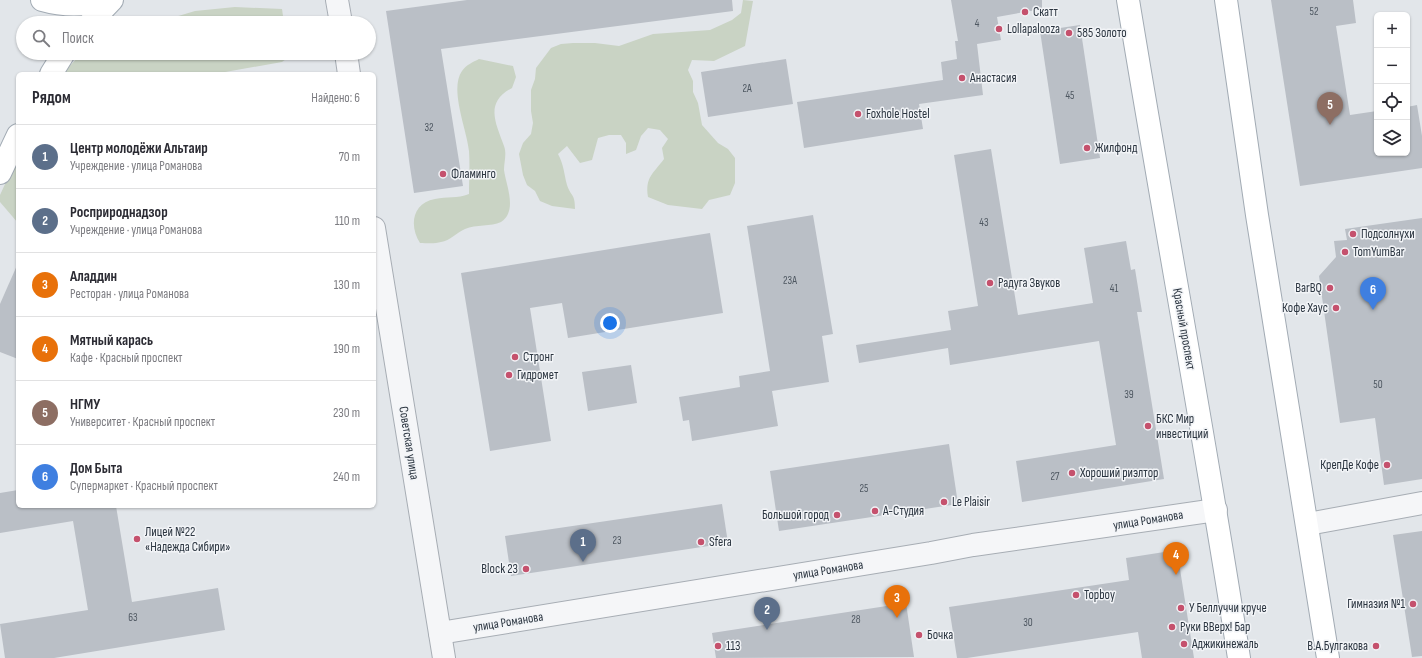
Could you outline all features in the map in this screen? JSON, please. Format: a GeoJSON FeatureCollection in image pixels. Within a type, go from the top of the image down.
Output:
{"type":"FeatureCollection","features":[{"type":"Feature","properties":{"kind":"main road"},"geometry":{"type":"LineString","coordinates":[[42,0],[61,4],[79,5],[106,0]]}},
{"type":"Feature","properties":{"kind":"main road"},"geometry":{"type":"LineString","coordinates":[[97,16],[112,0]]}},
{"type":"Feature","properties":{"kind":"main road","name":"Красный проспект"},"geometry":{"type":"LineString","coordinates":[[1128,0],[1161,200],[1216,510],[1239,658]]}},
{"type":"Feature","properties":{"kind":"main road"},"geometry":{"type":"LineString","coordinates":[[1226,0],[1258,222],[1308,524],[1328,658]]}},
{"type":"Feature","properties":{"kind":"main road"},"geometry":{"type":"LineString","coordinates":[[52,72],[60,60]]}},
{"type":"Feature","properties":{"kind":"main road"},"geometry":{"type":"LineString","coordinates":[[0,172],[16,139]]}},
{"type":"Feature","properties":{"kind":"street"},"geometry":{"type":"LineString","coordinates":[[337,0],[340,16]]}},
{"type":"Feature","properties":{"kind":"street"},"geometry":{"type":"LineString","coordinates":[[347,60],[349,72]]}},
{"type":"Feature","properties":{"kind":"street","name":"Советская улица"},"geometry":{"type":"LineString","coordinates":[[376,240],[444,658]]}},
{"type":"Feature","properties":{"kind":"street"},"geometry":{"type":"LineString","coordinates":[[1308,524],[1422,503]]}},
{"type":"Feature","properties":{"kind":"street","name":"улица Романова"},"geometry":{"type":"LineString","coordinates":[[440,633],[932,553],[973,545],[1216,510]]}},
{"type":"Feature","properties":{"kind":"green space"},"geometry":{"type":"Polygon","coordinates":[[[743,0],[753,1],[745,46],[714,61],[692,60],[688,70],[693,81],[693,92],[698,103],[702,125],[718,143],[728,149],[735,158],[735,183],[730,195],[709,200],[702,209],[668,205],[648,197],[647,190],[649,180],[653,172],[664,159],[662,148],[668,139],[660,130],[648,128],[641,136],[636,150],[626,154],[626,143],[621,135],[609,135],[598,138],[592,160],[580,163],[567,146],[558,154],[563,166],[568,189],[574,198],[575,209],[552,206],[540,201],[535,191],[527,185],[523,175],[519,154],[523,143],[531,134],[533,123],[531,111],[531,90],[535,79],[536,68],[551,48],[561,44],[573,43],[595,43],[619,46],[653,34],[710,30],[732,20],[741,13],[743,0]]]}},
{"type":"Feature","properties":{"kind":"green space"},"geometry":{"type":"Polygon","coordinates":[[[235,7],[282,9],[283,16],[178,16],[195,11],[235,7]]]}},
{"type":"Feature","properties":{"kind":"green space"},"geometry":{"type":"Polygon","coordinates":[[[479,59],[513,66],[516,77],[512,88],[503,94],[498,100],[494,114],[505,149],[504,170],[510,198],[509,211],[506,217],[497,224],[469,227],[439,243],[420,243],[414,230],[414,223],[417,210],[421,205],[427,201],[435,199],[469,194],[468,142],[460,110],[457,88],[458,79],[462,71],[468,65],[479,59]]]}},
{"type":"Feature","properties":{"kind":"green space"},"geometry":{"type":"Polygon","coordinates":[[[75,60],[285,60],[282,62],[225,72],[64,72],[75,60]]]}},
{"type":"Feature","properties":{"kind":"green space"},"geometry":{"type":"Polygon","coordinates":[[[16,160],[16,221],[0,202],[0,195],[16,160]]]}},
{"type":"Feature","properties":{"kind":"building"},"geometry":{"type":"Polygon","coordinates":[[[467,0],[732,0],[733,11],[441,49],[463,186],[414,193],[386,11],[467,0]]]}},
{"type":"Feature","properties":{"kind":"building"},"geometry":{"type":"Polygon","coordinates":[[[951,0],[1042,0],[1042,9],[997,17],[1001,40],[977,44],[983,95],[919,104],[923,129],[804,148],[797,102],[943,80],[941,62],[957,59],[955,41],[958,41],[951,0]]]}},
{"type":"Feature","properties":{"kind":"building"},"geometry":{"type":"Polygon","coordinates":[[[1271,0],[1353,0],[1356,23],[1336,26],[1350,115],[1374,111],[1374,156],[1410,156],[1410,106],[1417,105],[1422,136],[1422,168],[1300,186],[1271,0]]]}},
{"type":"Feature","properties":{"kind":"building"},"geometry":{"type":"Polygon","coordinates":[[[1080,25],[1100,158],[1060,164],[1040,31],[1080,25]]]}},
{"type":"Feature","properties":{"kind":"building"},"geometry":{"type":"Polygon","coordinates":[[[786,59],[793,104],[708,117],[701,72],[786,59]]]}},
{"type":"Feature","properties":{"kind":"building"},"geometry":{"type":"Polygon","coordinates":[[[991,149],[1018,315],[1093,303],[1084,248],[1126,241],[1131,270],[1135,269],[1142,312],[1137,312],[1164,479],[1022,502],[1016,461],[1116,445],[1099,341],[950,365],[948,348],[859,363],[856,345],[951,330],[948,311],[978,306],[954,155],[991,149]]]}},
{"type":"Feature","properties":{"kind":"building"},"geometry":{"type":"Polygon","coordinates":[[[813,215],[833,334],[822,336],[829,382],[772,391],[778,426],[692,441],[689,420],[683,421],[679,397],[740,387],[739,376],[770,371],[747,226],[813,215]]]}},
{"type":"Feature","properties":{"kind":"building"},"geometry":{"type":"Polygon","coordinates":[[[1422,218],[1422,479],[1384,485],[1375,418],[1340,423],[1319,276],[1336,257],[1334,241],[1347,240],[1345,229],[1422,218]]]}},
{"type":"Feature","properties":{"kind":"building"},"geometry":{"type":"Polygon","coordinates":[[[710,233],[723,313],[568,338],[562,303],[530,308],[551,441],[490,451],[461,273],[710,233]]]}},
{"type":"Feature","properties":{"kind":"building"},"geometry":{"type":"Polygon","coordinates":[[[16,268],[16,358],[0,352],[0,304],[16,268]]]}},
{"type":"Feature","properties":{"kind":"building"},"geometry":{"type":"Polygon","coordinates":[[[631,365],[637,403],[588,411],[582,372],[631,365]]]}},
{"type":"Feature","properties":{"kind":"building"},"geometry":{"type":"Polygon","coordinates":[[[949,444],[958,504],[779,531],[770,471],[949,444]]]}},
{"type":"Feature","properties":{"kind":"building"},"geometry":{"type":"Polygon","coordinates":[[[16,490],[16,508],[116,508],[132,602],[218,588],[225,630],[54,658],[5,658],[0,624],[88,610],[73,521],[0,533],[0,493],[16,490]]]}},
{"type":"Feature","properties":{"kind":"building"},"geometry":{"type":"Polygon","coordinates":[[[722,504],[728,543],[511,576],[505,536],[722,504]]]}},
{"type":"Feature","properties":{"kind":"building","name":"Гимназия №1"},"geometry":{"type":"Polygon","coordinates":[[[1422,531],[1422,656],[1412,657],[1393,535],[1422,531]]]}},
{"type":"Feature","properties":{"kind":"building"},"geometry":{"type":"Polygon","coordinates":[[[1177,550],[1194,658],[1142,658],[1138,632],[967,658],[957,658],[949,607],[1129,580],[1126,558],[1177,550]]]}},
{"type":"Feature","properties":{"kind":"building"},"geometry":{"type":"Polygon","coordinates":[[[906,603],[914,657],[716,658],[712,633],[906,603]]]}},
{"type":"Feature","properties":{"kind":"place","name":"Скатт"},"geometry":{"type":"Point","coordinates":[1025,12]}},
{"type":"Feature","properties":{"kind":"place","name":"Lollapalooza"},"geometry":{"type":"Point","coordinates":[999,29]}},
{"type":"Feature","properties":{"kind":"place","name":"585 Золото"},"geometry":{"type":"Point","coordinates":[1069,33]}},
{"type":"Feature","properties":{"kind":"place","name":"Анастасия"},"geometry":{"type":"Point","coordinates":[962,78]}},
{"type":"Feature","properties":{"kind":"place","name":"Foxhole Hostel"},"geometry":{"type":"Point","coordinates":[858,114]}},
{"type":"Feature","properties":{"kind":"place","name":"НГМУ"},"geometry":{"type":"Point","coordinates":[1330,125]}},
{"type":"Feature","properties":{"kind":"place","name":"Жилфонд"},"geometry":{"type":"Point","coordinates":[1087,148]}},
{"type":"Feature","properties":{"kind":"place","name":"Фламинго"},"geometry":{"type":"Point","coordinates":[443,174]}},
{"type":"Feature","properties":{"kind":"place","name":"Подсолнухи"},"geometry":{"type":"Point","coordinates":[1353,234]}},
{"type":"Feature","properties":{"kind":"place","name":"TomYumBar"},"geometry":{"type":"Point","coordinates":[1345,252]}},
{"type":"Feature","properties":{"kind":"place","name":"Радуга Звуков"},"geometry":{"type":"Point","coordinates":[990,283]}},
{"type":"Feature","properties":{"kind":"place","name":"BarBQ"},"geometry":{"type":"Point","coordinates":[1330,288]}},
{"type":"Feature","properties":{"kind":"place","name":"Кофе Хаус"},"geometry":{"type":"Point","coordinates":[1336,308]}},
{"type":"Feature","properties":{"kind":"place","name":"Дом Быта"},"geometry":{"type":"Point","coordinates":[1373,310]}},
{"type":"Feature","properties":{"kind":"place","name":"Стронг"},"geometry":{"type":"Point","coordinates":[515,357]}},
{"type":"Feature","properties":{"kind":"place","name":"Гидромет"},"geometry":{"type":"Point","coordinates":[509,375]}},
{"type":"Feature","properties":{"kind":"place","name":"БКС Мир инвестиций"},"geometry":{"type":"Point","coordinates":[1148,426]}},
{"type":"Feature","properties":{"kind":"place","name":"КрепДе Кофе"},"geometry":{"type":"Point","coordinates":[1387,465]}},
{"type":"Feature","properties":{"kind":"place","name":"Хороший риэлтор"},"geometry":{"type":"Point","coordinates":[1072,473]}},
{"type":"Feature","properties":{"kind":"place","name":"Le Plaisir"},"geometry":{"type":"Point","coordinates":[944,502]}},
{"type":"Feature","properties":{"kind":"place","name":"А-Студия"},"geometry":{"type":"Point","coordinates":[875,511]}},
{"type":"Feature","properties":{"kind":"place","name":"Большой город"},"geometry":{"type":"Point","coordinates":[837,515]}},
{"type":"Feature","properties":{"kind":"place","name":"Лицей №22 «Надежда Сибири»"},"geometry":{"type":"Point","coordinates":[137,539]}},
{"type":"Feature","properties":{"kind":"place","name":"Sfera"},"geometry":{"type":"Point","coordinates":[701,542]}},
{"type":"Feature","properties":{"kind":"place","name":"Центр молодёжи Альтаир"},"geometry":{"type":"Point","coordinates":[583,562]}},
{"type":"Feature","properties":{"kind":"place","name":"Block 23"},"geometry":{"type":"Point","coordinates":[526,569]}},
{"type":"Feature","properties":{"kind":"place","name":"Мятный карась"},"geometry":{"type":"Point","coordinates":[1176,575]}},
{"type":"Feature","properties":{"kind":"place","name":"Topboy"},"geometry":{"type":"Point","coordinates":[1076,595]}},
{"type":"Feature","properties":{"kind":"place","name":"Гимназия №1"},"geometry":{"type":"Point","coordinates":[1413,604]}},
{"type":"Feature","properties":{"kind":"place","name":"У Беллуччи круче"},"geometry":{"type":"Point","coordinates":[1181,608]}},
{"type":"Feature","properties":{"kind":"place","name":"Аладдин"},"geometry":{"type":"Point","coordinates":[897,618]}},
{"type":"Feature","properties":{"kind":"place","name":"Руки ВВерх! Бар"},"geometry":{"type":"Point","coordinates":[1172,627]}},
{"type":"Feature","properties":{"kind":"place","name":"Росприроднадзор"},"geometry":{"type":"Point","coordinates":[767,630]}},
{"type":"Feature","properties":{"kind":"place","name":"Бочка"},"geometry":{"type":"Point","coordinates":[919,635]}},
{"type":"Feature","properties":{"kind":"place","name":"Аджикинежаль"},"geometry":{"type":"Point","coordinates":[1184,644]}},
{"type":"Feature","properties":{"kind":"place","name":"113"},"geometry":{"type":"Point","coordinates":[718,646]}},
{"type":"Feature","properties":{"kind":"place","name":"В.А.Булгакова"},"geometry":{"type":"Point","coordinates":[1376,646]}}]}
